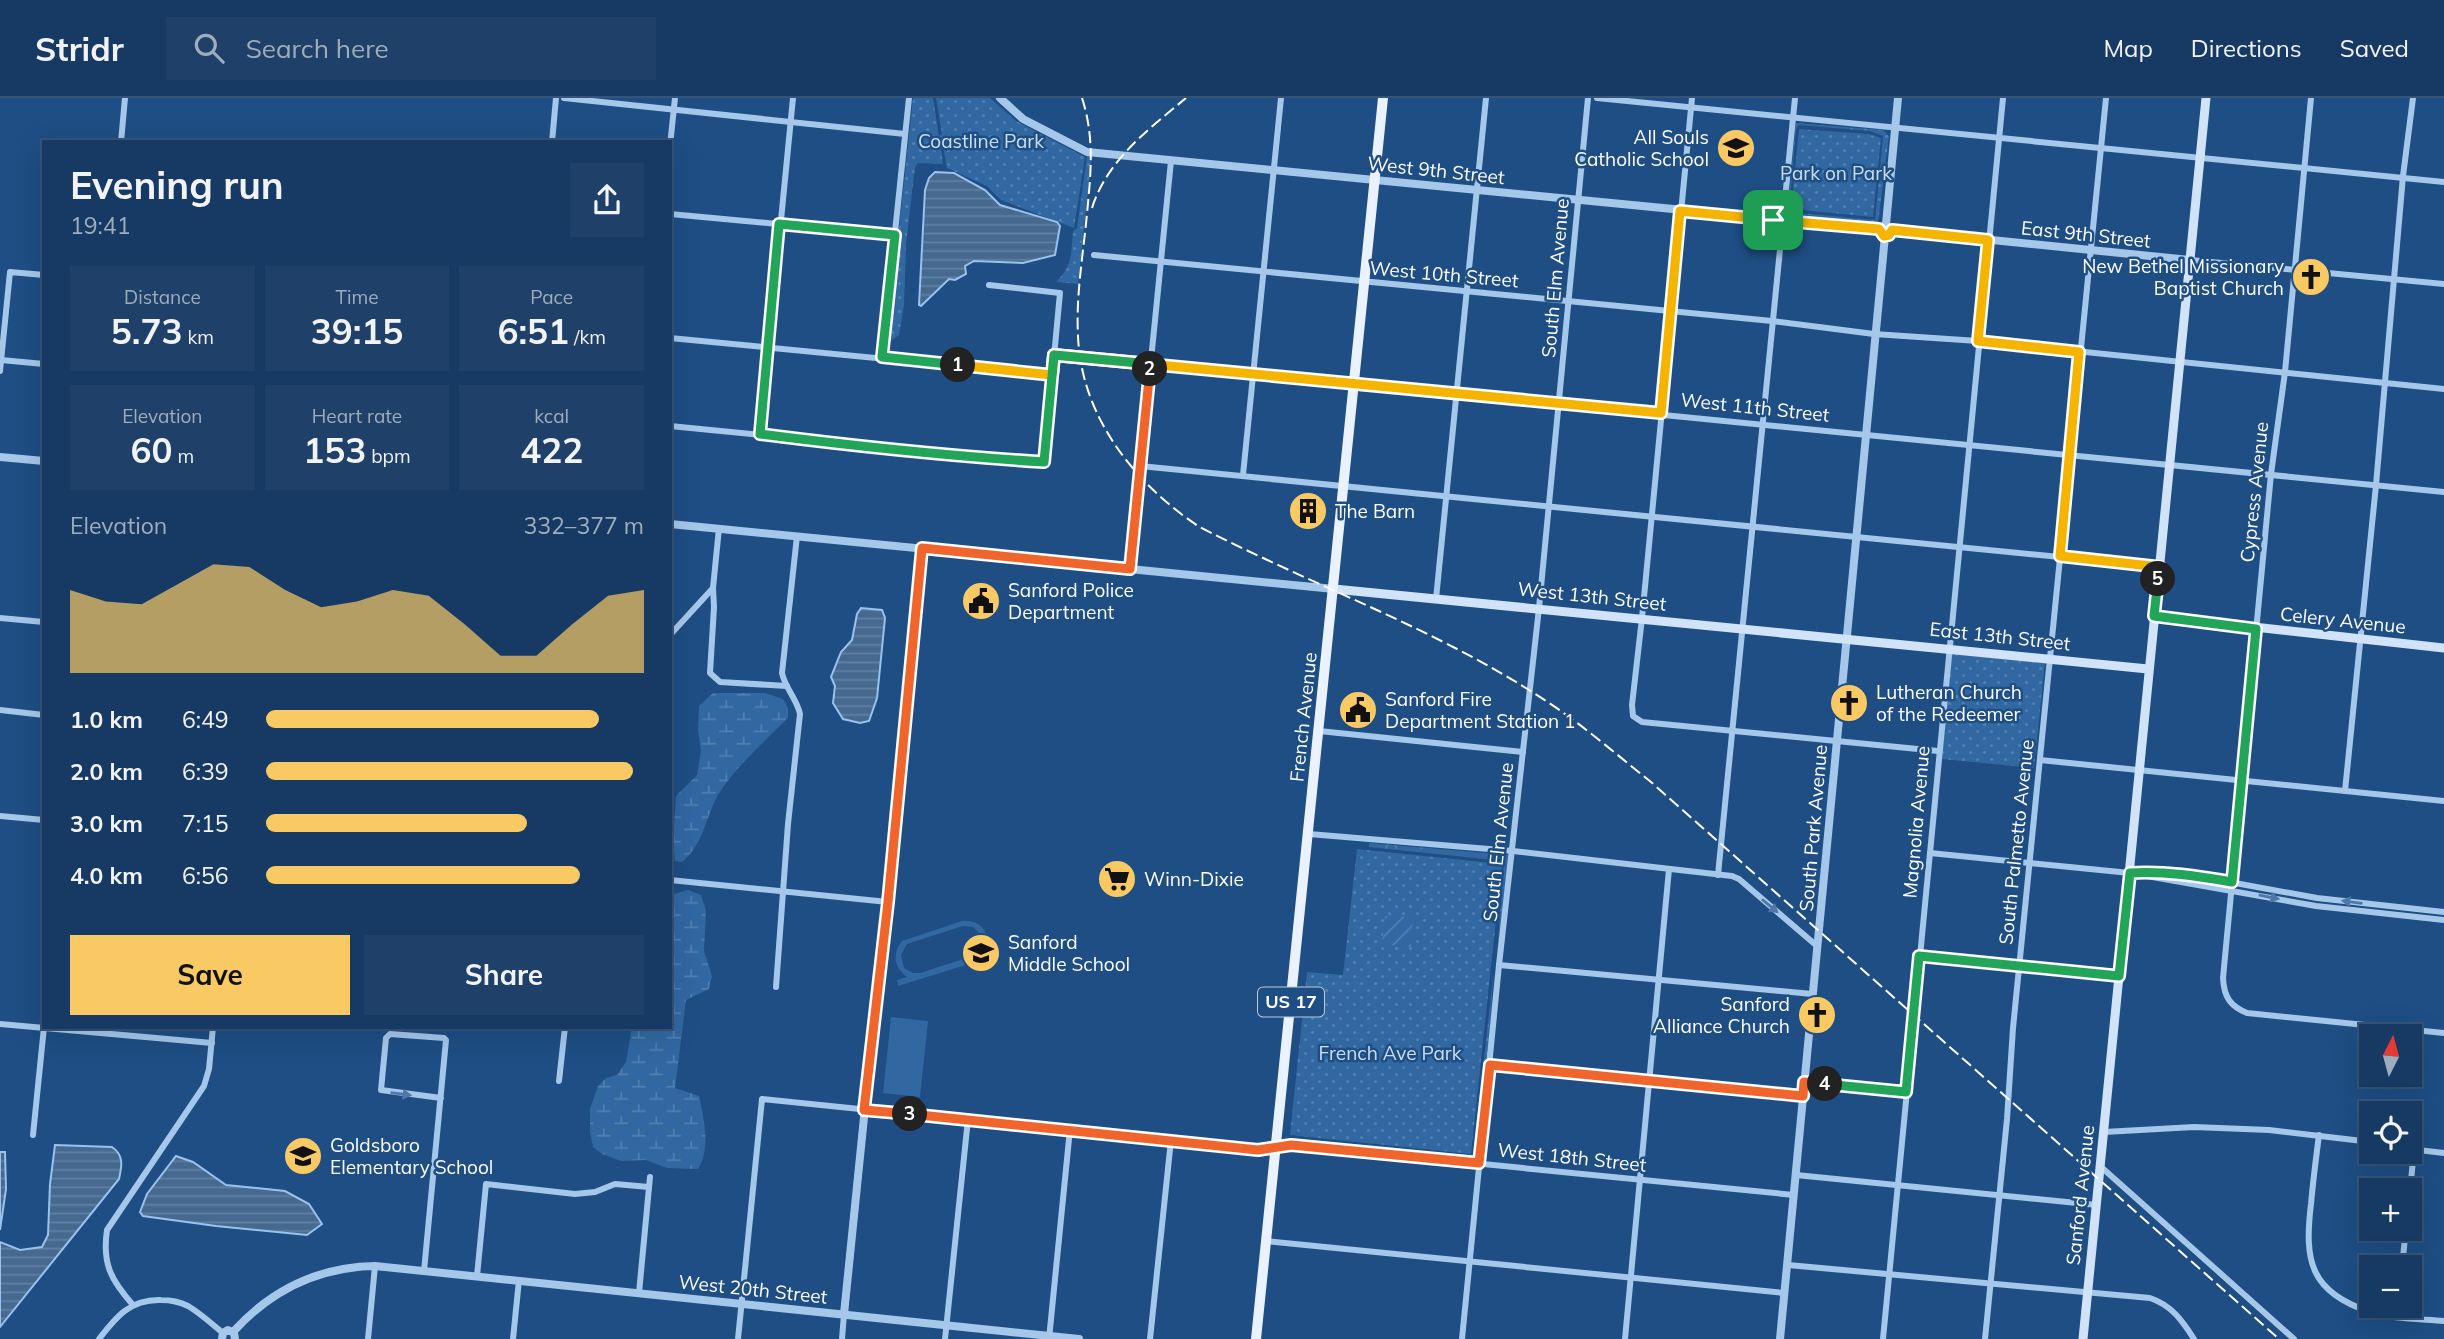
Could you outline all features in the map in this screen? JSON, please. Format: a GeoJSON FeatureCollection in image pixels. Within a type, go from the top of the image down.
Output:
{"type":"FeatureCollection","features":[{"type":"Feature","properties":{"kind":"main road","name":"French Avenue"},"geometry":{"type":"LineString","coordinates":[[1256,1339],[1383,98]]}},
{"type":"Feature","properties":{"kind":"main road","name":"Sanford Avenue"},"geometry":{"type":"LineString","coordinates":[[2083,1339],[2206,98]]}},
{"type":"Feature","properties":{"kind":"main road","name":"West 13th Street"},"geometry":{"type":"LineString","coordinates":[[1334,589],[1847,638]]}},
{"type":"Feature","properties":{"kind":"main road","name":"Celery Avenue"},"geometry":{"type":"LineString","coordinates":[[2154,616],[2444,648]]}},
{"type":"Feature","properties":{"kind":"main road","name":"East 13th Street"},"geometry":{"type":"LineString","coordinates":[[1847,638],[2148,669]]}},
{"type":"Feature","properties":{"kind":"street"},"geometry":{"type":"LineString","coordinates":[[121,140],[125,98]]}},
{"type":"Feature","properties":{"kind":"street"},"geometry":{"type":"LineString","coordinates":[[552,140],[556,98]]}},
{"type":"Feature","properties":{"kind":"street"},"geometry":{"type":"LineString","coordinates":[[564,98],[905,134]]}},
{"type":"Feature","properties":{"kind":"street"},"geometry":{"type":"LineString","coordinates":[[671,140],[675,98]]}},
{"type":"Feature","properties":{"kind":"street"},"geometry":{"type":"LineString","coordinates":[[760,434],[793,98]]}},
{"type":"Feature","properties":{"kind":"street"},"geometry":{"type":"LineString","coordinates":[[882,357],[909,98]]}},
{"type":"Feature","properties":{"kind":"street"},"geometry":{"type":"LineString","coordinates":[[1243,475],[1281,98]]}},
{"type":"Feature","properties":{"kind":"street"},"geometry":{"type":"LineString","coordinates":[[1436,599],[1486,98]]}},
{"type":"Feature","properties":{"kind":"street","name":"South Elm Avenue"},"geometry":{"type":"LineString","coordinates":[[1462,1339],[1499,965],[1539,608],[1588,98]]}},
{"type":"Feature","properties":{"kind":"street"},"geometry":{"type":"LineString","coordinates":[[1597,98],[2444,182]]}},
{"type":"Feature","properties":{"kind":"street"},"geometry":{"type":"LineString","coordinates":[[1692,98],[1633,716],[1642,722],[1938,751]]}},
{"type":"Feature","properties":{"kind":"street"},"geometry":{"type":"LineString","coordinates":[[1718,875],[1795,98]]}},
{"type":"Feature","properties":{"kind":"street","name":"South Park Avenue"},"geometry":{"type":"LineString","coordinates":[[1780,1339],[1898,98]]}},
{"type":"Feature","properties":{"kind":"street","name":"Magnolia Avenue"},"geometry":{"type":"LineString","coordinates":[[1883,1339],[2003,98]]}},
{"type":"Feature","properties":{"kind":"street","name":"South Palmetto Avenue"},"geometry":{"type":"LineString","coordinates":[[1985,1339],[2019,966],[2106,98]]}},
{"type":"Feature","properties":{"kind":"street","name":"Cypress Avenue"},"geometry":{"type":"LineString","coordinates":[[2311,98],[2285,372],[2271,474],[2224,990],[2228,1001],[2236,1009],[2247,1013],[2444,1033]]}},
{"type":"Feature","properties":{"kind":"street"},"geometry":{"type":"LineString","coordinates":[[2345,791],[2376,485],[2403,176],[2413,98]]}},
{"type":"Feature","properties":{"kind":"street","name":"West 9th Street"},"geometry":{"type":"LineString","coordinates":[[1002,100],[1023,119],[1087,152],[1275,168],[1885,230]]}},
{"type":"Feature","properties":{"kind":"street"},"geometry":{"type":"LineString","coordinates":[[1130,569],[1171,161]]}},
{"type":"Feature","properties":{"kind":"street"},"geometry":{"type":"LineString","coordinates":[[672,214],[895,235]]}},
{"type":"Feature","properties":{"kind":"street","name":"East 9th Street"},"geometry":{"type":"LineString","coordinates":[[1885,230],[2444,284]]}},
{"type":"Feature","properties":{"kind":"street","name":"West 10th Street"},"geometry":{"type":"LineString","coordinates":[[1094,255],[2444,389]]}},
{"type":"Feature","properties":{"kind":"street"},"geometry":{"type":"LineString","coordinates":[[0,371],[3,302],[10,272],[42,275]]}},
{"type":"Feature","properties":{"kind":"street"},"geometry":{"type":"LineString","coordinates":[[672,426],[872,446],[943,456],[1044,462],[1060,293],[989,285]]}},
{"type":"Feature","properties":{"kind":"street"},"geometry":{"type":"LineString","coordinates":[[672,338],[1052,375]]}},
{"type":"Feature","properties":{"kind":"street","name":"West 11th Street"},"geometry":{"type":"LineString","coordinates":[[1054,355],[1661,413],[1866,436],[2070,453],[2444,492]]}},
{"type":"Feature","properties":{"kind":"street"},"geometry":{"type":"LineString","coordinates":[[1,360],[42,364]]}},
{"type":"Feature","properties":{"kind":"street"},"geometry":{"type":"LineString","coordinates":[[0,457],[42,461]]}},
{"type":"Feature","properties":{"kind":"street"},"geometry":{"type":"LineString","coordinates":[[1140,466],[2160,567]]}},
{"type":"Feature","properties":{"kind":"street"},"geometry":{"type":"LineString","coordinates":[[672,524],[1334,589]]}},
{"type":"Feature","properties":{"kind":"street"},"geometry":{"type":"LineString","coordinates":[[719,528],[709,666],[712,677],[720,682],[787,686]]}},
{"type":"Feature","properties":{"kind":"street"},"geometry":{"type":"LineString","coordinates":[[776,987],[788,824],[800,714],[798,704],[782,673],[797,536]]}},
{"type":"Feature","properties":{"kind":"street"},"geometry":{"type":"LineString","coordinates":[[842,1339],[922,548]]}},
{"type":"Feature","properties":{"kind":"street"},"geometry":{"type":"LineString","coordinates":[[673,627],[713,588]]}},
{"type":"Feature","properties":{"kind":"street"},"geometry":{"type":"LineString","coordinates":[[0,618],[42,622]]}},
{"type":"Feature","properties":{"kind":"street"},"geometry":{"type":"LineString","coordinates":[[0,710],[42,715]]}},
{"type":"Feature","properties":{"kind":"street"},"geometry":{"type":"LineString","coordinates":[[1319,731],[1523,752]]}},
{"type":"Feature","properties":{"kind":"street"},"geometry":{"type":"LineString","coordinates":[[2040,760],[2444,801]]}},
{"type":"Feature","properties":{"kind":"street"},"geometry":{"type":"LineString","coordinates":[[0,816],[42,821]]}},
{"type":"Feature","properties":{"kind":"street"},"geometry":{"type":"LineString","coordinates":[[1309,834],[1513,852],[1739,879],[1817,946]]}},
{"type":"Feature","properties":{"kind":"street"},"geometry":{"type":"LineString","coordinates":[[1930,853],[2130,873],[2316,906],[2444,920]]}},
{"type":"Feature","properties":{"kind":"street"},"geometry":{"type":"LineString","coordinates":[[1625,1339],[1669,869]]}},
{"type":"Feature","properties":{"kind":"street"},"geometry":{"type":"LineString","coordinates":[[2130,873],[2152,871],[2186,874],[2317,898],[2444,912]]}},
{"type":"Feature","properties":{"kind":"street"},"geometry":{"type":"LineString","coordinates":[[672,880],[888,902]]}},
{"type":"Feature","properties":{"kind":"street"},"geometry":{"type":"LineString","coordinates":[[2381,905],[2381,914]]}},
{"type":"Feature","properties":{"kind":"street"},"geometry":{"type":"LineString","coordinates":[[1919,956],[2119,976]]}},
{"type":"Feature","properties":{"kind":"street"},"geometry":{"type":"LineString","coordinates":[[1499,965],[1812,994]]}},
{"type":"Feature","properties":{"kind":"street"},"geometry":{"type":"LineString","coordinates":[[0,1024],[42,1028]]}},
{"type":"Feature","properties":{"kind":"street"},"geometry":{"type":"LineString","coordinates":[[33,1135],[44,1029]]}},
{"type":"Feature","properties":{"kind":"street"},"geometry":{"type":"LineString","coordinates":[[55,1029],[212,1043]]}},
{"type":"Feature","properties":{"kind":"street"},"geometry":{"type":"LineString","coordinates":[[132,1305],[108,1268],[104,1252],[107,1230],[204,1086],[209,1069],[213,1029]]}},
{"type":"Feature","properties":{"kind":"street"},"geometry":{"type":"LineString","coordinates":[[559,1080],[565,1029]]}},
{"type":"Feature","properties":{"kind":"street"},"geometry":{"type":"LineString","coordinates":[[424,1271],[441,1098],[446,1038],[393,1032],[386,1038],[381,1087],[383,1091],[441,1098]]}},
{"type":"Feature","properties":{"kind":"street"},"geometry":{"type":"LineString","coordinates":[[1490,1065],[1803,1096]]}},
{"type":"Feature","properties":{"kind":"street"},"geometry":{"type":"LineString","coordinates":[[1804,1082],[1906,1092]]}},
{"type":"Feature","properties":{"kind":"street","name":"West 18th Street"},"geometry":{"type":"LineString","coordinates":[[741,1304],[762,1099],[1258,1150],[1291,1145],[1794,1195]]}},
{"type":"Feature","properties":{"kind":"street"},"geometry":{"type":"LineString","coordinates":[[945,1339],[968,1119]]}},
{"type":"Feature","properties":{"kind":"street"},"geometry":{"type":"LineString","coordinates":[[2104,1132],[2194,1127],[2269,1130],[2359,1140]]}},
{"type":"Feature","properties":{"kind":"street"},"geometry":{"type":"LineString","coordinates":[[1049,1337],[1070,1129]]}},
{"type":"Feature","properties":{"kind":"street"},"geometry":{"type":"LineString","coordinates":[[2319,1135],[2308,1250],[2313,1269],[2325,1286],[2336,1296],[2359,1307]]}},
{"type":"Feature","properties":{"kind":"street"},"geometry":{"type":"LineString","coordinates":[[1150,1339],[1171,1140]]}},
{"type":"Feature","properties":{"kind":"street"},"geometry":{"type":"LineString","coordinates":[[2422,1151],[2444,1153]]}},
{"type":"Feature","properties":{"kind":"street"},"geometry":{"type":"LineString","coordinates":[[2100,1166],[2294,1339]]}},
{"type":"Feature","properties":{"kind":"street"},"geometry":{"type":"LineString","coordinates":[[1796,1175],[2097,1205]]}},
{"type":"Feature","properties":{"kind":"street"},"geometry":{"type":"LineString","coordinates":[[639,1293],[650,1177]]}},
{"type":"Feature","properties":{"kind":"street"},"geometry":{"type":"LineString","coordinates":[[477,1276],[486,1184],[575,1194],[595,1192],[615,1184],[649,1187]]}},
{"type":"Feature","properties":{"kind":"street"},"geometry":{"type":"LineString","coordinates":[[1266,1241],[1784,1293]]}},
{"type":"Feature","properties":{"kind":"street"},"geometry":{"type":"LineString","coordinates":[[1787,1265],[2150,1298],[2162,1302],[2185,1324],[2194,1339]]}},
{"type":"Feature","properties":{"kind":"street"},"geometry":{"type":"LineString","coordinates":[[368,1339],[375,1266]]}},
{"type":"Feature","properties":{"kind":"street","name":"West 20th Street"},"geometry":{"type":"LineString","coordinates":[[228,1336],[263,1303],[301,1280],[342,1269],[375,1266],[1079,1339]]}},
{"type":"Feature","properties":{"kind":"street"},"geometry":{"type":"LineString","coordinates":[[513,1339],[519,1280]]}},
{"type":"Feature","properties":{"kind":"street"},"geometry":{"type":"LineString","coordinates":[[99,1339],[116,1317],[132,1305],[153,1300],[169,1300],[187,1306],[228,1336]]}},
{"type":"Feature","properties":{"kind":"street"},"geometry":{"type":"LineString","coordinates":[[738,1339],[741,1304]]}},
{"type":"Feature","properties":{"kind":"street"},"geometry":{"type":"LineString","coordinates":[[2416,1318],[2444,1321]]}},
{"type":"Feature","properties":{"kind":"green space","name":"Coastline Park"},"geometry":{"type":"Polygon","coordinates":[[[913,98],[933,98],[939,136],[942,134],[936,98],[990,98],[1016,121],[1085,157],[1074,228],[1001,200],[987,186],[947,168],[943,146],[943,164],[918,163],[915,167],[906,244],[904,305],[899,335],[887,343],[913,98]]]}},
{"type":"Feature","properties":{"kind":"green space"},"geometry":{"type":"Polygon","coordinates":[[[1796,123],[1883,130],[1889,136],[1878,223],[1787,216],[1796,123]],[[1799,125],[1796,129],[1789,212],[1875,220],[1883,136],[1870,131],[1799,125]]]}},
{"type":"Feature","properties":{"kind":"green space","name":"Park on Park"},"geometry":{"type":"Polygon","coordinates":[[[1799,129],[1869,134],[1881,138],[1873,217],[1791,209],[1799,129]]]}},
{"type":"Feature","properties":{"kind":"green space"},"geometry":{"type":"Polygon","coordinates":[[[1087,156],[1091,156],[1091,162],[1078,284],[1056,282],[1066,270],[1070,258],[1087,156]]]}},
{"type":"Feature","properties":{"kind":"green space"},"geometry":{"type":"Polygon","coordinates":[[[1952,654],[2045,663],[2034,768],[1942,759],[1952,654]]]}},
{"type":"Feature","properties":{"kind":"green space"},"geometry":{"type":"Polygon","coordinates":[[[713,693],[765,693],[783,699],[788,708],[788,718],[733,774],[718,795],[695,847],[682,862],[675,861],[673,841],[676,796],[697,775],[701,751],[699,706],[713,693]]]}},
{"type":"Feature","properties":{"kind":"green space"},"geometry":{"type":"Polygon","coordinates":[[[1369,843],[1509,855],[1496,969],[1504,861],[1369,847],[1369,843]]]}},
{"type":"Feature","properties":{"kind":"green space","name":"French Ave Park"},"geometry":{"type":"Polygon","coordinates":[[[1357,849],[1502,864],[1471,1154],[1290,1135],[1307,972],[1343,975],[1357,849]]]}},
{"type":"Feature","properties":{"kind":"green space"},"geometry":{"type":"Polygon","coordinates":[[[688,890],[701,895],[706,911],[704,951],[712,976],[709,989],[686,1000],[675,1088],[699,1096],[705,1143],[698,1169],[667,1168],[646,1160],[621,1161],[602,1154],[593,1147],[590,1132],[590,1109],[598,1086],[606,1078],[617,1075],[626,1062],[632,1029],[672,1029],[672,894],[688,890]]]}},
{"type":"Feature","properties":{"kind":"green space"},"geometry":{"type":"Polygon","coordinates":[[[1385,916],[1413,917],[1411,947],[1382,944],[1385,916]]]}},
{"type":"Feature","properties":{"kind":"green space"},"geometry":{"type":"Polygon","coordinates":[[[969,921],[980,925],[986,934],[986,952],[997,950],[998,955],[898,986],[897,980],[907,977],[899,969],[896,960],[902,941],[969,921]],[[963,926],[907,944],[901,955],[904,968],[920,973],[976,955],[982,947],[982,936],[973,927],[963,926]]]}},
{"type":"Feature","properties":{"kind":"green space"},"geometry":{"type":"Polygon","coordinates":[[[1494,969],[1476,1159],[1292,1141],[1292,1138],[1473,1157],[1494,969]]]}},
{"type":"Feature","properties":{"kind":"green space"},"geometry":{"type":"Polygon","coordinates":[[[891,1017],[928,1021],[920,1097],[883,1093],[891,1017]]]}},
{"type":"Feature","properties":{"kind":"shaded area"},"geometry":{"type":"Polygon","coordinates":[[[935,172],[954,173],[985,190],[1000,205],[1057,222],[1060,226],[1055,255],[1023,263],[974,261],[965,266],[966,274],[955,280],[949,279],[919,305],[925,190],[929,178],[935,172]]]}},
{"type":"Feature","properties":{"kind":"shaded area"},"geometry":{"type":"Polygon","coordinates":[[[861,608],[882,610],[885,618],[877,698],[869,721],[860,723],[843,719],[833,703],[835,686],[831,677],[841,652],[852,640],[857,614],[861,608]]]}},
{"type":"Feature","properties":{"kind":"shaded area"},"geometry":{"type":"Polygon","coordinates":[[[55,1145],[112,1147],[120,1157],[119,1179],[0,1327],[0,1242],[20,1250],[42,1247],[48,1235],[55,1145]]]}},
{"type":"Feature","properties":{"kind":"shaded area"},"geometry":{"type":"Polygon","coordinates":[[[0,1152],[5,1152],[6,1189],[0,1230],[0,1152]]]}},
{"type":"Feature","properties":{"kind":"shaded area"},"geometry":{"type":"Polygon","coordinates":[[[176,1156],[193,1162],[226,1185],[285,1191],[309,1204],[322,1224],[307,1235],[143,1216],[140,1212],[147,1194],[176,1156]]]}},
{"type":"Feature","properties":{"kind":"railway"},"geometry":{"type":"LineString","coordinates":[[1082,98],[1089,130],[1091,161],[1078,308],[1081,365],[1100,420],[1115,445],[1153,489],[1198,526],[1462,652],[1505,675],[1573,720],[1651,782],[2279,1339]]}},
{"type":"Feature","properties":{"kind":"railway"},"geometry":{"type":"LineString","coordinates":[[1092,208],[1099,191],[1119,160],[1144,134],[1186,98]]}},
{"type":"Feature","properties":{"kind":"place","name":"All Souls Catholic School"},"geometry":{"type":"Point","coordinates":[1736,148]}},
{"type":"Feature","properties":{"kind":"place","name":"New Bethel Missionary Baptist Church"},"geometry":{"type":"Point","coordinates":[2311,277]}},
{"type":"Feature","properties":{"kind":"place","name":"The Barn"},"geometry":{"type":"Point","coordinates":[1308,511]}},
{"type":"Feature","properties":{"kind":"place","name":"Sanford Police Department"},"geometry":{"type":"Point","coordinates":[981,601]}},
{"type":"Feature","properties":{"kind":"place","name":"Lutheran Church of the Redeemer"},"geometry":{"type":"Point","coordinates":[1849,703]}},
{"type":"Feature","properties":{"kind":"place","name":"Sanford Fire Department Station 1"},"geometry":{"type":"Point","coordinates":[1358,710]}},
{"type":"Feature","properties":{"kind":"place","name":"Winn-Dixie"},"geometry":{"type":"Point","coordinates":[1117,879]}},
{"type":"Feature","properties":{"kind":"place","name":"Sanford Middle School"},"geometry":{"type":"Point","coordinates":[981,953]}},
{"type":"Feature","properties":{"kind":"place","name":"Sanford Alliance Church"},"geometry":{"type":"Point","coordinates":[1817,1015]}},
{"type":"Feature","properties":{"kind":"place","name":"Goldsboro Elementary School"},"geometry":{"type":"Point","coordinates":[303,1156]}},
{"type":"Feature","properties":{"kind":"route"},"geometry":{"type":"LineString","coordinates":[[1773,220],[1680,211],[1661,413],[1354,384],[1253,374],[1054,355],[1052,375],[882,357],[895,235],[779,224],[760,434],[943,456],[1044,462],[1054,355],[1150,364],[1130,569],[922,548],[888,902],[864,1110],[1258,1150],[1291,1145],[1479,1163],[1490,1065],[1803,1096],[1804,1082],[1906,1092],[1919,956],[2119,976],[2130,873],[2152,871],[2232,882],[2256,629],[2154,616],[2160,567],[2060,556],[2079,352],[1978,341],[1988,240],[1892,230],[1889,235],[1884,236],[1879,229],[1773,220]]}}]}
